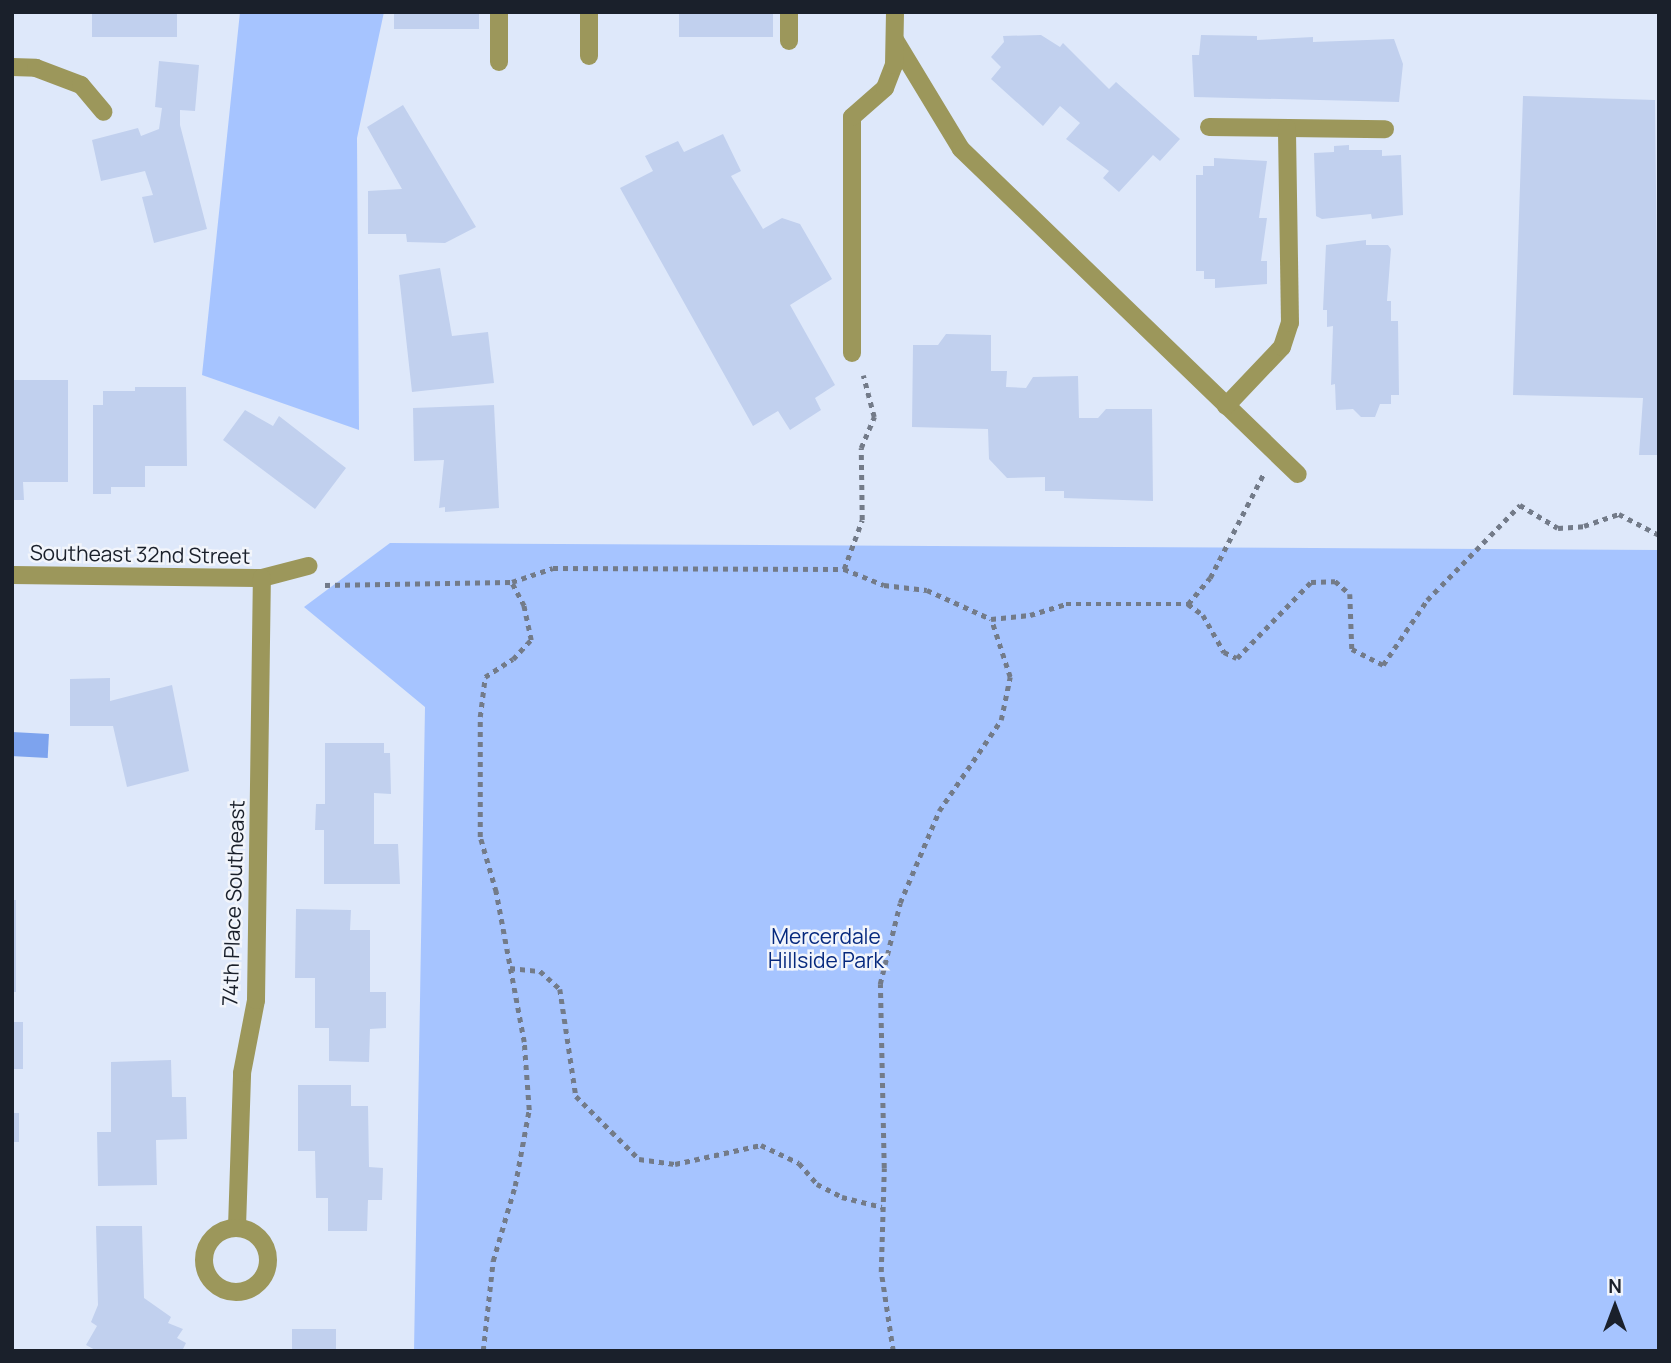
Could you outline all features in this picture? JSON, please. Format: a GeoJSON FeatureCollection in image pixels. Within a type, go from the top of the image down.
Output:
{"type":"FeatureCollection","features":[{"type":"Feature","properties":{"kind":"street"},"geometry":{"type":"LineString","coordinates":[[499,12],[499,62]]}},
{"type":"Feature","properties":{"kind":"street"},"geometry":{"type":"LineString","coordinates":[[589,12],[589,56]]}},
{"type":"Feature","properties":{"kind":"street"},"geometry":{"type":"LineString","coordinates":[[789,12],[789,41]]}},
{"type":"Feature","properties":{"kind":"street"},"geometry":{"type":"LineString","coordinates":[[852,353],[852,117],[885,88],[894,65],[895,12]]}},
{"type":"Feature","properties":{"kind":"street"},"geometry":{"type":"LineString","coordinates":[[895,40],[961,149],[1298,474]]}},
{"type":"Feature","properties":{"kind":"street"},"geometry":{"type":"LineString","coordinates":[[12,67],[36,68],[81,85],[104,112]]}},
{"type":"Feature","properties":{"kind":"street"},"geometry":{"type":"LineString","coordinates":[[1209,127],[1385,129]]}},
{"type":"Feature","properties":{"kind":"street"},"geometry":{"type":"LineString","coordinates":[[1227,406],[1282,347],[1290,323],[1287,128]]}},
{"type":"Feature","properties":{"kind":"street","name":"Southeast 32nd Street"},"geometry":{"type":"LineString","coordinates":[[12,575],[262,578],[307,566]]}},
{"type":"Feature","properties":{"kind":"street","name":"74th Place Southeast"},"geometry":{"type":"LineString","coordinates":[[237,1227],[242,1073],[256,1000],[262,578]]}},
{"type":"Feature","properties":{"kind":"path"},"geometry":{"type":"LineString","coordinates":[[844,569],[862,520],[860,448],[874,417],[869,387],[852,353]]}},
{"type":"Feature","properties":{"kind":"path"},"geometry":{"type":"LineString","coordinates":[[1188,604],[1210,578],[1247,514],[1273,450]]}},
{"type":"Feature","properties":{"kind":"path"},"geometry":{"type":"LineString","coordinates":[[317,586],[512,582],[553,568],[844,569],[884,585],[927,590],[991,618],[1030,615],[1066,604],[1188,604],[1203,615],[1224,652],[1237,658],[1311,582],[1335,581],[1350,594],[1352,649],[1383,665],[1427,600],[1520,506],[1558,528],[1584,526],[1619,514],[1659,535]]}},
{"type":"Feature","properties":{"kind":"path"},"geometry":{"type":"LineString","coordinates":[[483,1351],[493,1261],[515,1186],[528,1110],[524,1042],[480,837],[478,770],[485,677],[513,659],[531,640],[524,606],[512,582]]}},
{"type":"Feature","properties":{"kind":"path"},"geometry":{"type":"LineString","coordinates":[[893,1351],[881,1272],[880,984],[900,903],[939,811],[1001,720],[1010,677],[991,618]]}},
{"type":"Feature","properties":{"kind":"path"},"geometry":{"type":"LineString","coordinates":[[510,968],[540,971],[560,989],[576,1096],[639,1159],[675,1164],[761,1145],[799,1163],[817,1184],[842,1197],[882,1207]]}},
{"type":"Feature","properties":{"kind":"green space"},"geometry":{"type":"Polygon","coordinates":[[[240,12],[384,12],[357,138],[359,430],[202,375],[240,12]]]}},
{"type":"Feature","properties":{"kind":"green space","name":"Mercerdale Hillside Park"},"geometry":{"type":"Polygon","coordinates":[[[390,543],[1659,550],[1659,1351],[414,1351],[425,707],[304,607],[390,543]]]}},
{"type":"Feature","properties":{"kind":"shaded area"},"geometry":{"type":"Polygon","coordinates":[[[12,732],[49,734],[48,758],[12,756],[12,732]]]}},
{"type":"Feature","properties":{"kind":"building"},"geometry":{"type":"Polygon","coordinates":[[[92,12],[177,12],[177,37],[92,37],[92,12]]]}},
{"type":"Feature","properties":{"kind":"building"},"geometry":{"type":"Polygon","coordinates":[[[394,12],[479,12],[479,29],[394,29],[394,12]]]}},
{"type":"Feature","properties":{"kind":"building"},"geometry":{"type":"Polygon","coordinates":[[[679,12],[773,12],[773,37],[679,37],[679,12]]]}},
{"type":"Feature","properties":{"kind":"building"},"geometry":{"type":"Polygon","coordinates":[[[1041,35],[1060,47],[1063,43],[1109,89],[1116,82],[1180,139],[1160,161],[1153,155],[1119,192],[1103,178],[1109,171],[1066,139],[1080,123],[1060,106],[1043,126],[991,79],[1001,67],[991,57],[1004,42],[1003,36],[1041,35]]]}},
{"type":"Feature","properties":{"kind":"building"},"geometry":{"type":"Polygon","coordinates":[[[1201,35],[1257,36],[1257,40],[1313,37],[1313,42],[1394,39],[1403,64],[1399,102],[1194,97],[1192,55],[1199,55],[1201,35]]]}},
{"type":"Feature","properties":{"kind":"building"},"geometry":{"type":"Polygon","coordinates":[[[159,61],[199,65],[195,111],[180,110],[180,125],[207,229],[154,243],[142,197],[153,195],[145,171],[101,181],[92,140],[138,128],[141,136],[159,129],[162,108],[155,107],[159,61]]]}},
{"type":"Feature","properties":{"kind":"building"},"geometry":{"type":"Polygon","coordinates":[[[1523,96],[1655,100],[1659,455],[1639,455],[1643,398],[1513,395],[1523,96]]]}},
{"type":"Feature","properties":{"kind":"building"},"geometry":{"type":"Polygon","coordinates":[[[403,105],[476,227],[445,243],[407,242],[406,234],[368,234],[368,191],[402,189],[367,127],[403,105]]]}},
{"type":"Feature","properties":{"kind":"building"},"geometry":{"type":"Polygon","coordinates":[[[723,134],[741,171],[731,176],[763,229],[782,218],[800,224],[832,279],[790,305],[835,385],[815,398],[821,410],[790,430],[778,411],[753,426],[620,188],[653,171],[645,156],[678,141],[684,152],[723,134]]]}},
{"type":"Feature","properties":{"kind":"building"},"geometry":{"type":"Polygon","coordinates":[[[1349,145],[1349,150],[1382,150],[1382,156],[1401,155],[1403,215],[1372,219],[1371,214],[1322,219],[1316,216],[1314,153],[1334,152],[1334,146],[1349,145]]]}},
{"type":"Feature","properties":{"kind":"building"},"geometry":{"type":"Polygon","coordinates":[[[1214,158],[1267,161],[1259,218],[1267,218],[1261,261],[1267,261],[1267,284],[1215,288],[1215,279],[1204,279],[1204,271],[1196,271],[1196,175],[1203,175],[1203,166],[1214,166],[1214,158]]]}},
{"type":"Feature","properties":{"kind":"building"},"geometry":{"type":"Polygon","coordinates":[[[1366,240],[1366,245],[1388,245],[1391,249],[1387,301],[1391,301],[1391,321],[1398,321],[1399,395],[1391,395],[1391,404],[1380,404],[1375,417],[1361,417],[1353,409],[1336,410],[1335,384],[1331,385],[1333,326],[1327,327],[1327,310],[1323,310],[1326,245],[1366,240]]]}},
{"type":"Feature","properties":{"kind":"building"},"geometry":{"type":"Polygon","coordinates":[[[440,268],[452,336],[488,332],[494,383],[412,392],[399,275],[440,268]]]}},
{"type":"Feature","properties":{"kind":"building"},"geometry":{"type":"Polygon","coordinates":[[[946,334],[991,335],[991,371],[1007,371],[1006,387],[1026,388],[1033,377],[1078,376],[1079,418],[1098,418],[1106,409],[1152,409],[1153,501],[1064,498],[1064,491],[1045,491],[1045,477],[1007,478],[989,459],[988,429],[912,427],[913,345],[938,345],[946,334]]]}},
{"type":"Feature","properties":{"kind":"building"},"geometry":{"type":"Polygon","coordinates":[[[12,380],[68,380],[68,482],[23,482],[24,500],[12,500],[12,380]]]}},
{"type":"Feature","properties":{"kind":"building"},"geometry":{"type":"Polygon","coordinates":[[[135,387],[186,387],[187,466],[145,466],[145,487],[111,487],[111,494],[93,494],[93,405],[103,405],[103,391],[135,391],[135,387]]]}},
{"type":"Feature","properties":{"kind":"building"},"geometry":{"type":"Polygon","coordinates":[[[494,405],[499,508],[445,512],[445,507],[439,508],[444,460],[414,461],[413,408],[494,405]]]}},
{"type":"Feature","properties":{"kind":"building"},"geometry":{"type":"Polygon","coordinates":[[[245,410],[273,426],[279,416],[346,468],[315,509],[223,440],[245,410]]]}},
{"type":"Feature","properties":{"kind":"building"},"geometry":{"type":"Polygon","coordinates":[[[110,678],[110,701],[172,685],[189,771],[127,787],[113,726],[70,726],[70,679],[110,678]]]}},
{"type":"Feature","properties":{"kind":"building"},"geometry":{"type":"Polygon","coordinates":[[[325,743],[384,743],[384,753],[390,753],[391,794],[374,793],[374,844],[398,844],[400,884],[324,884],[324,830],[315,830],[316,804],[325,804],[325,743]]]}},
{"type":"Feature","properties":{"kind":"building"},"geometry":{"type":"Polygon","coordinates":[[[12,900],[16,900],[16,992],[12,992],[12,900]]]}},
{"type":"Feature","properties":{"kind":"building"},"geometry":{"type":"Polygon","coordinates":[[[296,909],[351,910],[350,930],[370,930],[370,992],[386,992],[386,1028],[370,1029],[369,1062],[329,1061],[329,1028],[315,1028],[315,978],[295,978],[296,909]]]}},
{"type":"Feature","properties":{"kind":"building"},"geometry":{"type":"Polygon","coordinates":[[[12,1022],[23,1022],[23,1069],[12,1069],[12,1022]]]}},
{"type":"Feature","properties":{"kind":"building"},"geometry":{"type":"Polygon","coordinates":[[[171,1060],[172,1097],[186,1097],[187,1139],[156,1140],[157,1185],[98,1186],[97,1132],[111,1132],[111,1062],[171,1060]]]}},
{"type":"Feature","properties":{"kind":"building"},"geometry":{"type":"Polygon","coordinates":[[[298,1085],[351,1085],[351,1106],[368,1106],[369,1167],[383,1168],[382,1200],[368,1200],[367,1231],[328,1231],[328,1198],[316,1198],[315,1151],[298,1151],[298,1085]]]}},
{"type":"Feature","properties":{"kind":"building"},"geometry":{"type":"Polygon","coordinates":[[[12,1113],[19,1113],[19,1142],[12,1142],[12,1113]]]}},
{"type":"Feature","properties":{"kind":"building"},"geometry":{"type":"Polygon","coordinates":[[[96,1226],[142,1226],[144,1298],[171,1317],[168,1323],[183,1329],[177,1338],[186,1343],[182,1351],[97,1351],[86,1345],[97,1326],[91,1322],[98,1305],[96,1226]]]}},
{"type":"Feature","properties":{"kind":"building"},"geometry":{"type":"Polygon","coordinates":[[[292,1329],[336,1329],[336,1351],[292,1351],[292,1329]]]}}]}
